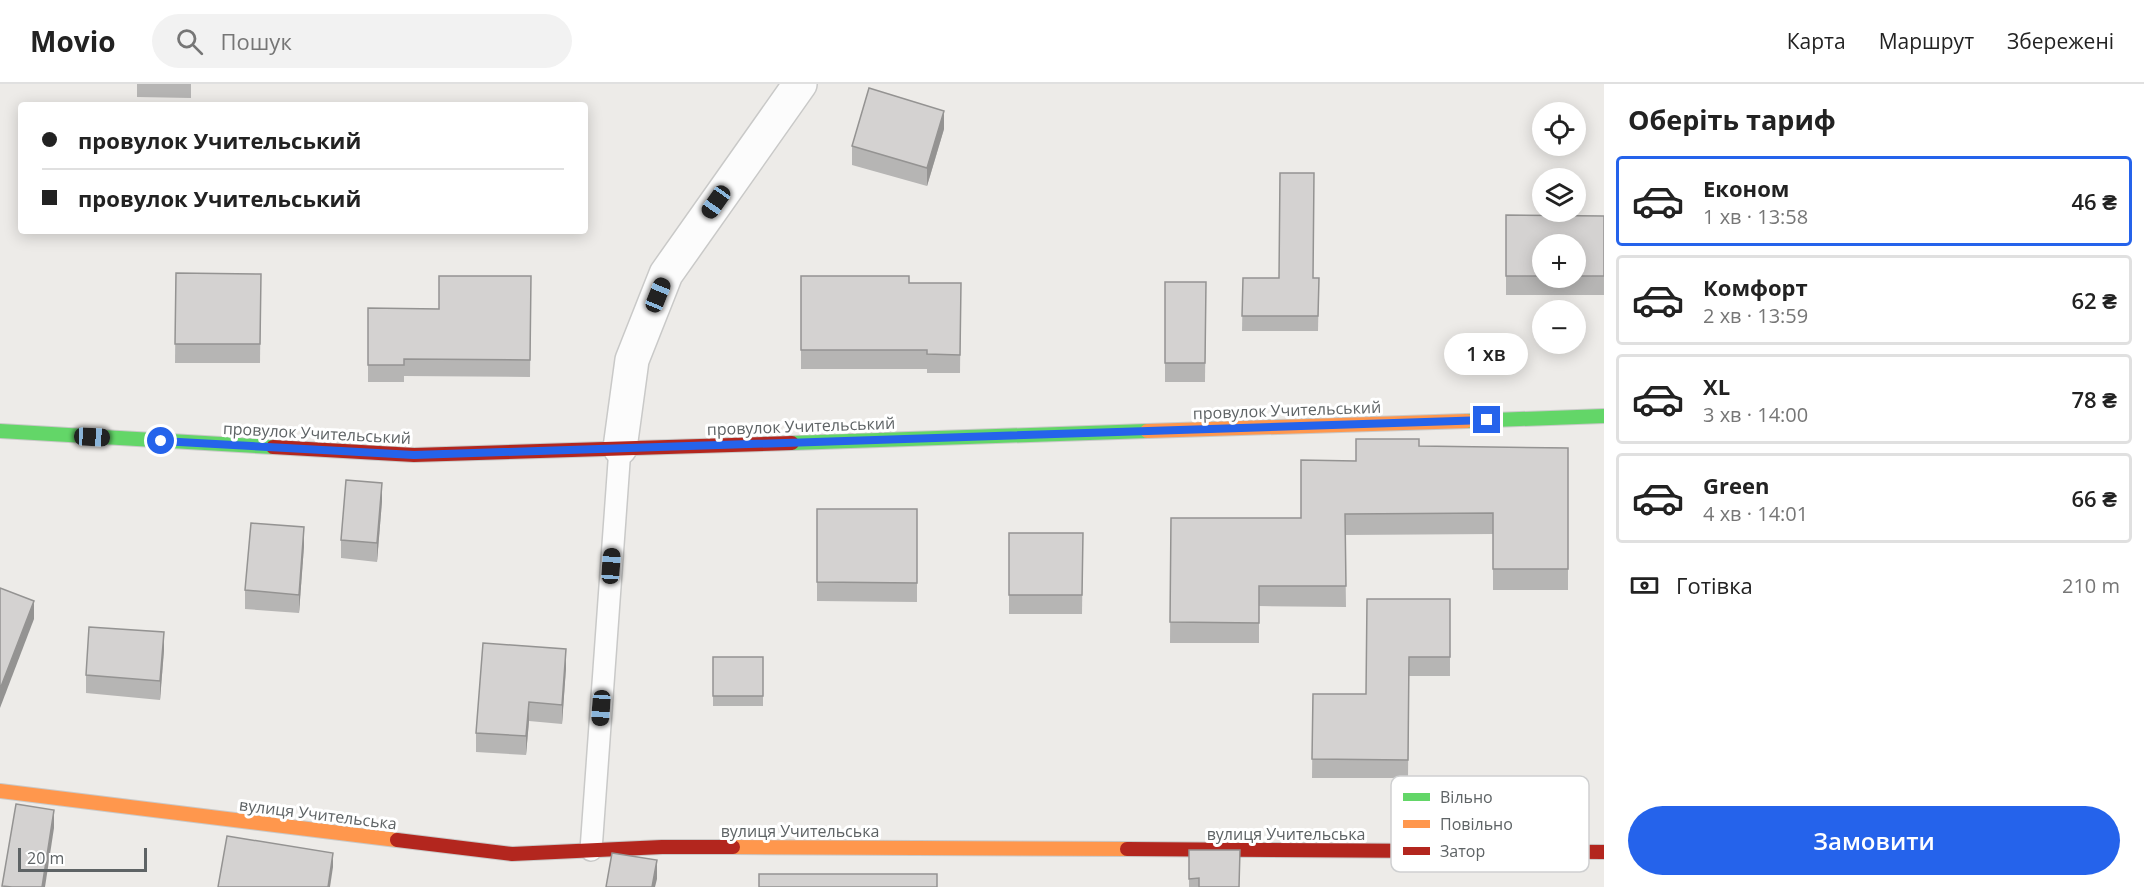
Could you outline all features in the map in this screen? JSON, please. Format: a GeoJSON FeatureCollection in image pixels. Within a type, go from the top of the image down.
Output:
{"type":"FeatureCollection","features":[{"type":"Feature","properties":{"kind":"street"},"geometry":{"type":"LineString","coordinates":[[620,448],[632,360],[666,274],[793,88]]}},
{"type":"Feature","properties":{"kind":"street","name":"провулок Учительський"},"geometry":{"type":"LineString","coordinates":[[0,431],[414,455],[1604,416]]}},
{"type":"Feature","properties":{"kind":"street","name":"вулиця Учительська"},"geometry":{"type":"LineString","coordinates":[[0,791],[512,854],[674,847],[1391,851]]}},
{"type":"Feature","properties":{"kind":"street","name":"вулиця Учительська"},"geometry":{"type":"LineString","coordinates":[[1589,852],[1604,852]]}},
{"type":"Feature","properties":{"kind":"lane"},"geometry":{"type":"LineString","coordinates":[[591,850],[620,448]]}},
{"type":"Feature","properties":{"kind":"building"},"geometry":{"type":"Polygon","coordinates":[[[869,88],[944,111],[927,168],[852,146],[869,88]]]}},
{"type":"Feature","properties":{"kind":"building"},"geometry":{"type":"Polygon","coordinates":[[[1280,173],[1314,173],[1313,278],[1319,278],[1318,316],[1242,316],[1243,278],[1279,278],[1280,173]]]}},
{"type":"Feature","properties":{"kind":"building"},"geometry":{"type":"Polygon","coordinates":[[[1506,215],[1532,215],[1532,222],[1586,222],[1586,216],[1604,216],[1604,276],[1586,276],[1586,234],[1532,234],[1532,276],[1506,276],[1506,215]]]}},
{"type":"Feature","properties":{"kind":"building"},"geometry":{"type":"Polygon","coordinates":[[[176,273],[261,274],[260,344],[175,344],[176,273]]]}},
{"type":"Feature","properties":{"kind":"building"},"geometry":{"type":"Polygon","coordinates":[[[439,276],[531,276],[530,360],[404,359],[404,365],[368,365],[368,308],[439,309],[439,276]]]}},
{"type":"Feature","properties":{"kind":"building"},"geometry":{"type":"Polygon","coordinates":[[[801,276],[909,276],[909,283],[961,283],[960,355],[927,354],[927,350],[801,350],[801,276]]]}},
{"type":"Feature","properties":{"kind":"building"},"geometry":{"type":"Polygon","coordinates":[[[1165,282],[1206,282],[1205,363],[1165,363],[1165,282]]]}},
{"type":"Feature","properties":{"kind":"building"},"geometry":{"type":"Polygon","coordinates":[[[1356,439],[1419,439],[1419,446],[1568,448],[1568,569],[1493,569],[1493,513],[1345,514],[1346,586],[1259,586],[1259,623],[1170,622],[1171,518],[1301,518],[1301,460],[1356,461],[1356,439]]]}},
{"type":"Feature","properties":{"kind":"building"},"geometry":{"type":"Polygon","coordinates":[[[346,480],[382,483],[377,543],[341,540],[346,480]]]}},
{"type":"Feature","properties":{"kind":"building"},"geometry":{"type":"Polygon","coordinates":[[[817,509],[917,509],[917,583],[817,582],[817,509]]]}},
{"type":"Feature","properties":{"kind":"building"},"geometry":{"type":"Polygon","coordinates":[[[251,523],[304,527],[299,595],[245,590],[251,523]]]}},
{"type":"Feature","properties":{"kind":"building"},"geometry":{"type":"Polygon","coordinates":[[[1009,533],[1083,533],[1082,595],[1009,595],[1009,533]]]}},
{"type":"Feature","properties":{"kind":"building"},"geometry":{"type":"Polygon","coordinates":[[[0,588],[34,601],[0,689],[0,588]]]}},
{"type":"Feature","properties":{"kind":"building"},"geometry":{"type":"Polygon","coordinates":[[[1367,599],[1450,599],[1450,657],[1409,657],[1408,760],[1312,759],[1313,694],[1366,694],[1367,599]]]}},
{"type":"Feature","properties":{"kind":"building"},"geometry":{"type":"Polygon","coordinates":[[[89,627],[164,632],[160,681],[86,675],[89,627]]]}},
{"type":"Feature","properties":{"kind":"building"},"geometry":{"type":"Polygon","coordinates":[[[483,643],[566,649],[562,705],[529,702],[526,736],[476,733],[483,643]]]}},
{"type":"Feature","properties":{"kind":"building"},"geometry":{"type":"Polygon","coordinates":[[[713,657],[763,657],[763,696],[713,696],[713,657]]]}},
{"type":"Feature","properties":{"kind":"building"},"geometry":{"type":"Polygon","coordinates":[[[16,804],[54,810],[42,887],[2,886],[16,804]]]}},
{"type":"Feature","properties":{"kind":"building"},"geometry":{"type":"Polygon","coordinates":[[[227,836],[333,853],[328,887],[218,887],[227,836]]]}},
{"type":"Feature","properties":{"kind":"building"},"geometry":{"type":"Polygon","coordinates":[[[1189,850],[1240,850],[1239,887],[1199,887],[1199,878],[1189,879],[1189,850]]]}},
{"type":"Feature","properties":{"kind":"building"},"geometry":{"type":"Polygon","coordinates":[[[612,853],[657,860],[652,887],[606,887],[612,853]]]}},
{"type":"Feature","properties":{"kind":"building"},"geometry":{"type":"Polygon","coordinates":[[[759,874],[937,874],[937,887],[759,887],[759,874]]]}},
{"type":"Feature","properties":{"kind":"traffic: fast"},"geometry":{"type":"LineString","coordinates":[[1467,421],[1604,416]]}},
{"type":"Feature","properties":{"kind":"traffic: fast"},"geometry":{"type":"LineString","coordinates":[[0,431],[273,447]]}},
{"type":"Feature","properties":{"kind":"traffic: fast"},"geometry":{"type":"LineString","coordinates":[[792,443],[1147,431]]}},
{"type":"Feature","properties":{"kind":"traffic: slow"},"geometry":{"type":"LineString","coordinates":[[1147,431],[1467,421]]}},
{"type":"Feature","properties":{"kind":"traffic: slow"},"geometry":{"type":"LineString","coordinates":[[0,791],[397,840]]}},
{"type":"Feature","properties":{"kind":"traffic: slow"},"geometry":{"type":"LineString","coordinates":[[733,847],[1127,849]]}},
{"type":"Feature","properties":{"kind":"traffic: jam"},"geometry":{"type":"LineString","coordinates":[[273,447],[414,455],[792,443]]}},
{"type":"Feature","properties":{"kind":"traffic: jam"},"geometry":{"type":"LineString","coordinates":[[397,840],[512,854],[662,847],[733,847]]}},
{"type":"Feature","properties":{"kind":"traffic: jam"},"geometry":{"type":"LineString","coordinates":[[1127,849],[1391,851]]}},
{"type":"Feature","properties":{"kind":"traffic: jam"},"geometry":{"type":"LineString","coordinates":[[1589,852],[1604,852]]}},
{"type":"Feature","properties":{"kind":"route"},"geometry":{"type":"LineString","coordinates":[[161,441],[414,455],[1487,420]]}}]}
